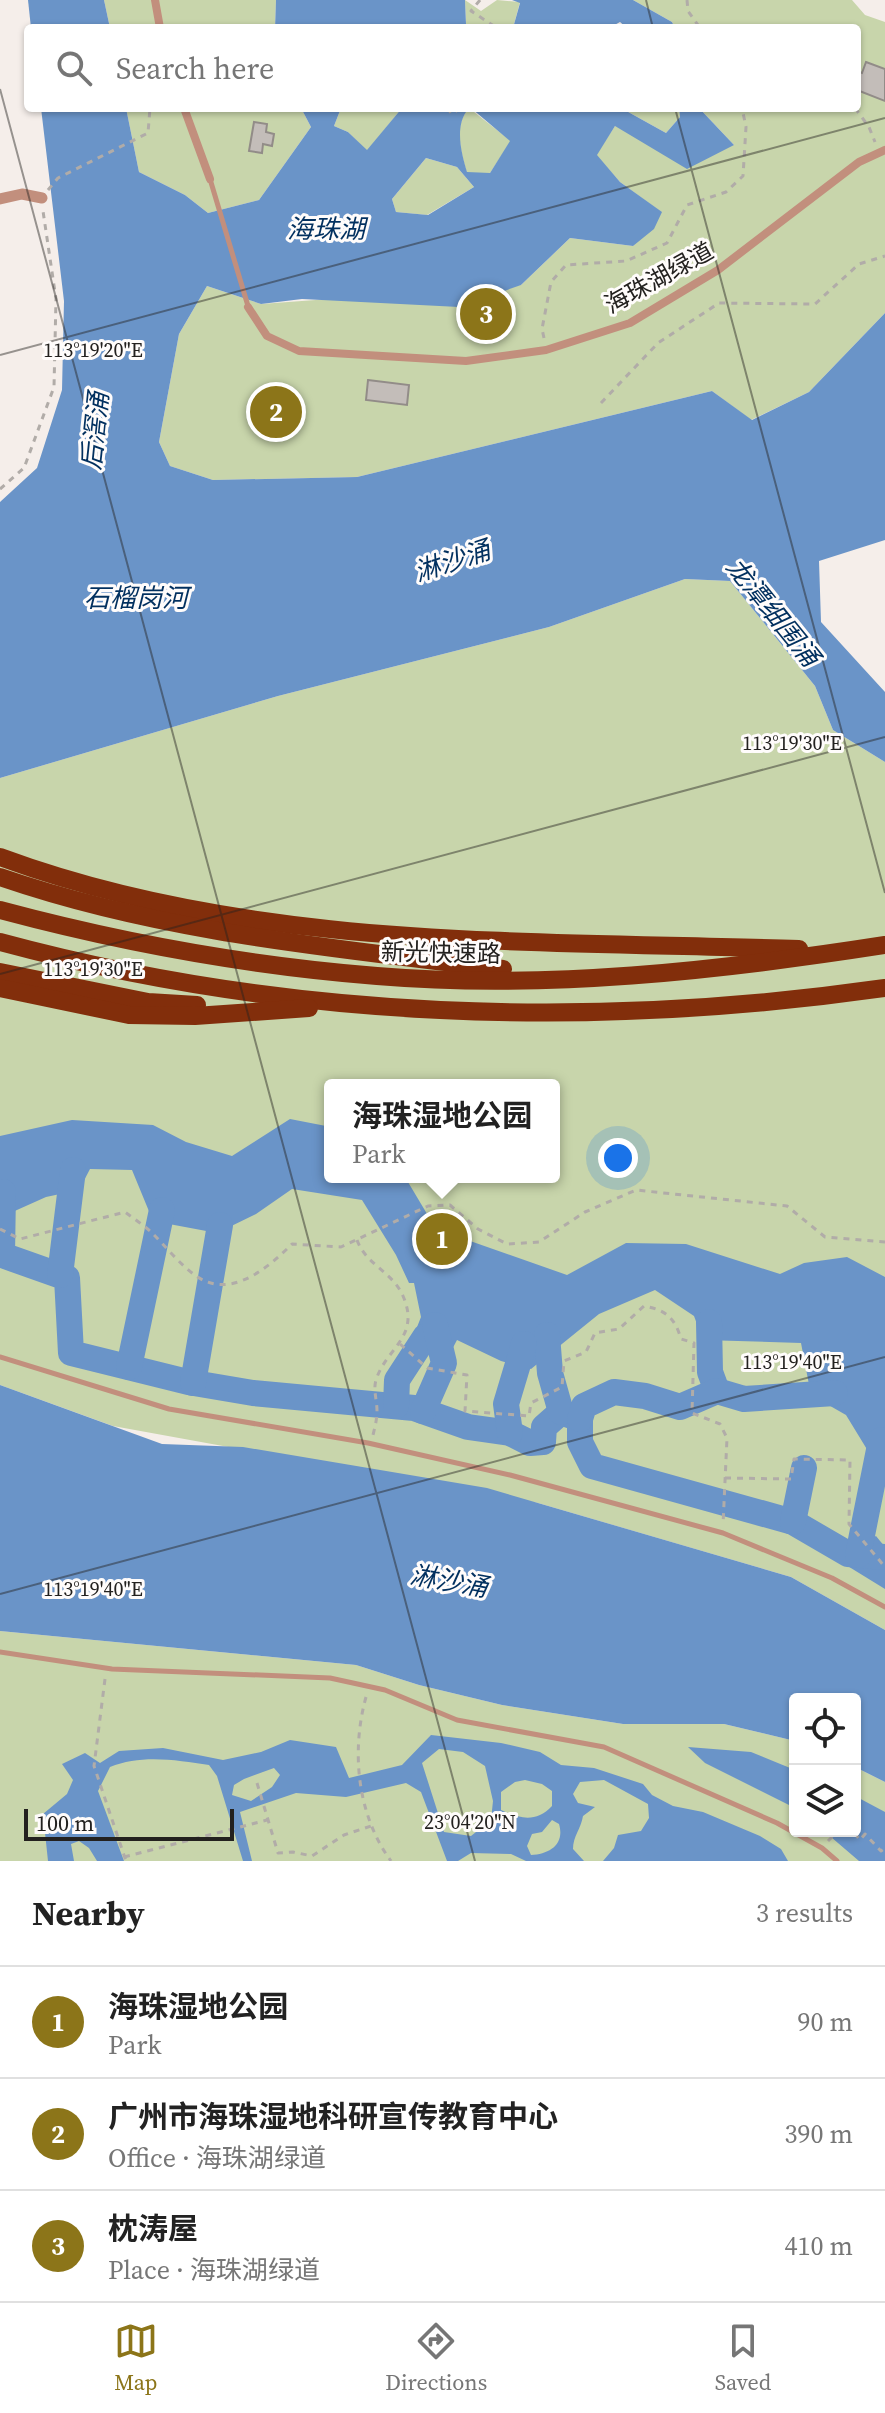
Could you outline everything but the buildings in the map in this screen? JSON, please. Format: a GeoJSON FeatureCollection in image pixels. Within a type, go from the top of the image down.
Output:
{"type":"FeatureCollection","features":[{"type":"Feature","properties":{"kind":"highway"},"geometry":{"type":"LineString","coordinates":[[0,857],[48,874],[191,910],[378,934],[846,951]]}},
{"type":"Feature","properties":{"kind":"highway"},"geometry":{"type":"LineString","coordinates":[[0,877],[89,904],[201,928],[574,978]]}},
{"type":"Feature","properties":{"kind":"highway","name":"新光快速路"},"geometry":{"type":"LineString","coordinates":[[0,910],[122,940],[294,967],[378,976],[574,978],[736,967],[885,945]]}},
{"type":"Feature","properties":{"kind":"highway"},"geometry":{"type":"LineString","coordinates":[[0,942],[81,962],[231,990],[364,1005]]}},
{"type":"Feature","properties":{"kind":"highway"},"geometry":{"type":"LineString","coordinates":[[0,972],[148,1002],[364,1005],[531,1014],[686,1010],[764,1004],[885,988]]}},
{"type":"Feature","properties":{"kind":"highway"},"geometry":{"type":"LineString","coordinates":[[0,988],[101,1010],[160,1016],[364,1005]]}},
{"type":"Feature","properties":{"kind":"street"},"geometry":{"type":"LineString","coordinates":[[155,0],[159,24]]}},
{"type":"Feature","properties":{"kind":"street"},"geometry":{"type":"LineString","coordinates":[[185,112],[210,179]]}},
{"type":"Feature","properties":{"kind":"street","name":"海珠湖绿道"},"geometry":{"type":"LineString","coordinates":[[248,307],[267,336],[299,351],[466,361],[546,350],[630,323],[718,270],[859,162],[882,151]]}},
{"type":"Feature","properties":{"kind":"street"},"geometry":{"type":"LineString","coordinates":[[0,199],[22,194],[42,198]]}},
{"type":"Feature","properties":{"kind":"lane"},"geometry":{"type":"LineString","coordinates":[[210,179],[248,307]]}},
{"type":"Feature","properties":{"kind":"lane"},"geometry":{"type":"LineString","coordinates":[[0,1357],[169,1409],[372,1444],[510,1475],[723,1533],[832,1578],[885,1607]]}},
{"type":"Feature","properties":{"kind":"lane"},"geometry":{"type":"LineString","coordinates":[[0,1652],[106,1668],[330,1678],[369,1686],[457,1720],[604,1747],[777,1823],[822,1848],[837,1861]]}},
{"type":"Feature","properties":{"kind":"path"},"geometry":{"type":"LineString","coordinates":[[480,0],[471,11],[491,24]]}},
{"type":"Feature","properties":{"kind":"path"},"geometry":{"type":"LineString","coordinates":[[687,0],[688,11],[697,24]]}},
{"type":"Feature","properties":{"kind":"path"},"geometry":{"type":"LineString","coordinates":[[58,178],[148,133],[150,112]]}},
{"type":"Feature","properties":{"kind":"path"},"geometry":{"type":"LineString","coordinates":[[546,350],[542,329],[551,282],[566,265],[626,261],[667,243],[687,205],[726,192],[743,176],[746,127],[743,112]]}},
{"type":"Feature","properties":{"kind":"path"},"geometry":{"type":"LineString","coordinates":[[858,112],[882,151]]}},
{"type":"Feature","properties":{"kind":"path"},"geometry":{"type":"LineString","coordinates":[[0,489],[24,468],[54,387],[56,299],[42,198]]}},
{"type":"Feature","properties":{"kind":"path"},"geometry":{"type":"LineString","coordinates":[[601,403],[658,343],[719,303],[815,304],[859,264],[885,256]]}},
{"type":"Feature","properties":{"kind":"path"},"geometry":{"type":"LineString","coordinates":[[0,1229],[20,1239],[125,1212],[152,1233],[163,1248],[205,1281],[219,1283],[240,1282],[270,1266],[292,1244],[341,1247],[428,1206],[450,1205],[478,1229],[507,1244],[539,1242],[585,1212],[636,1190],[787,1206],[825,1237],[885,1242]]}},
{"type":"Feature","properties":{"kind":"path"},"geometry":{"type":"LineString","coordinates":[[357,1240],[368,1261],[393,1280],[404,1298],[408,1316],[400,1344],[380,1370],[374,1384],[377,1413],[372,1444]]}},
{"type":"Feature","properties":{"kind":"path"},"geometry":{"type":"LineString","coordinates":[[400,1344],[427,1368],[467,1375],[465,1411],[529,1416],[531,1403],[562,1387],[564,1361],[586,1352],[595,1333],[619,1329],[644,1306],[661,1309],[676,1321],[681,1339],[694,1343],[692,1413],[720,1424],[727,1438],[723,1533]]}},
{"type":"Feature","properties":{"kind":"path"},"geometry":{"type":"LineString","coordinates":[[725,1478],[791,1479],[794,1459],[850,1460],[849,1524],[885,1567]]}},
{"type":"Feature","properties":{"kind":"path"},"geometry":{"type":"LineString","coordinates":[[106,1668],[94,1766],[125,1859],[267,1820]]}},
{"type":"Feature","properties":{"kind":"path"},"geometry":{"type":"LineString","coordinates":[[369,1686],[358,1728],[359,1769],[371,1826],[391,1861]]}},
{"type":"Feature","properties":{"kind":"path"},"geometry":{"type":"LineString","coordinates":[[257,1783],[278,1853],[312,1856],[344,1835],[371,1826]]}},
{"type":"Feature","properties":{"kind":"path"},"geometry":{"type":"LineString","coordinates":[[822,1848],[837,1832],[843,1837],[846,1833],[851,1837],[855,1834],[860,1840],[865,1834],[881,1851],[885,1848]]}},
{"type":"Feature","properties":{"kind":"green space"},"geometry":{"type":"Polygon","coordinates":[[[104,0],[276,0],[275,24],[109,24],[104,0]]]}},
{"type":"Feature","properties":{"kind":"green space"},"geometry":{"type":"Polygon","coordinates":[[[465,0],[481,11],[497,0],[520,2],[514,24],[466,24],[465,0]]]}},
{"type":"Feature","properties":{"kind":"green space"},"geometry":{"type":"Polygon","coordinates":[[[633,0],[852,0],[865,15],[885,22],[885,313],[809,392],[751,420],[712,391],[357,477],[213,480],[170,466],[159,442],[179,334],[207,286],[261,304],[521,285],[570,238],[633,246],[661,212],[620,182],[596,155],[615,126],[734,145],[703,112],[861,112],[861,24],[672,22],[633,0]]]}},
{"type":"Feature","properties":{"kind":"green space"},"geometry":{"type":"Polygon","coordinates":[[[127,112],[303,112],[311,127],[259,200],[208,213],[185,195],[139,172],[127,112]]]}},
{"type":"Feature","properties":{"kind":"green space"},"geometry":{"type":"Polygon","coordinates":[[[339,112],[399,112],[367,151],[348,132],[334,126],[339,112]]]}},
{"type":"Feature","properties":{"kind":"green space"},"geometry":{"type":"Polygon","coordinates":[[[474,112],[511,141],[490,173],[467,173],[460,130],[464,115],[474,112]]]}},
{"type":"Feature","properties":{"kind":"green space"},"geometry":{"type":"Polygon","coordinates":[[[628,112],[679,112],[680,117],[666,133],[628,112]]]}},
{"type":"Feature","properties":{"kind":"green space"},"geometry":{"type":"Polygon","coordinates":[[[426,158],[457,167],[474,187],[427,215],[396,212],[392,199],[426,158]]]}},
{"type":"Feature","properties":{"kind":"green space"},"geometry":{"type":"Polygon","coordinates":[[[685,579],[730,581],[815,686],[833,730],[885,762],[885,1630],[791,1577],[538,1503],[113,1426],[0,1385],[0,778],[278,696],[549,627],[685,579]]]}},
{"type":"Feature","properties":{"kind":"green space"},"geometry":{"type":"Polygon","coordinates":[[[0,1631],[356,1665],[419,1685],[502,1705],[623,1724],[724,1724],[789,1740],[789,1837],[861,1837],[861,1770],[885,1782],[885,1861],[0,1861],[0,1631]]]}},
{"type":"Feature","properties":{"kind":"water"},"geometry":{"type":"Polygon","coordinates":[[[28,0],[104,0],[109,24],[31,24],[28,0]]]}},
{"type":"Feature","properties":{"kind":"water"},"geometry":{"type":"Polygon","coordinates":[[[276,0],[465,0],[466,24],[275,24],[276,0]]]}},
{"type":"Feature","properties":{"kind":"water"},"geometry":{"type":"Polygon","coordinates":[[[512,0],[633,0],[673,24],[514,24],[520,3],[512,0]]]}},
{"type":"Feature","properties":{"kind":"water","name":"石榴岗河"},"geometry":{"type":"Polygon","coordinates":[[[41,112],[127,112],[139,172],[185,195],[208,213],[259,200],[311,127],[303,112],[339,112],[334,126],[348,132],[367,150],[399,112],[466,112],[460,130],[467,172],[490,173],[510,141],[476,112],[628,112],[666,133],[680,117],[679,112],[703,112],[734,145],[687,169],[615,126],[597,155],[620,182],[662,212],[654,229],[633,246],[570,238],[521,285],[459,307],[302,299],[261,304],[207,286],[179,334],[159,442],[170,466],[213,480],[357,477],[712,391],[752,420],[809,392],[885,313],[885,540],[819,561],[821,622],[885,692],[885,762],[833,730],[815,686],[730,581],[685,579],[549,627],[278,696],[0,778],[0,502],[37,468],[62,390],[64,301],[41,112]],[[426,158],[392,199],[396,212],[428,215],[474,187],[457,167],[426,158]]]}},
{"type":"Feature","properties":{"kind":"water"},"geometry":{"type":"Polygon","coordinates":[[[290,1119],[324,1126],[324,1183],[409,1183],[436,1229],[567,1275],[626,1243],[686,1244],[780,1274],[804,1263],[847,1257],[885,1277],[885,1463],[868,1451],[846,1415],[811,1395],[801,1343],[703,1340],[694,1316],[655,1290],[599,1314],[531,1369],[501,1361],[457,1340],[448,1357],[408,1350],[421,1317],[414,1283],[409,1283],[396,1255],[362,1200],[292,1189],[256,1214],[217,1233],[153,1221],[132,1170],[90,1169],[79,1190],[46,1197],[8,1214],[0,1208],[0,1136],[72,1120],[153,1125],[186,1142],[232,1156],[290,1119]]]}},
{"type":"Feature","properties":{"kind":"water","name":"淋沙涌"},"geometry":{"type":"Polygon","coordinates":[[[0,1385],[162,1444],[243,1447],[487,1488],[791,1577],[885,1630],[885,1782],[861,1770],[861,1693],[789,1693],[789,1740],[724,1724],[623,1724],[502,1705],[419,1685],[356,1665],[0,1631],[0,1385]]]}},
{"type":"Feature","properties":{"kind":"water"},"geometry":{"type":"Polygon","coordinates":[[[876,1536],[885,1547],[885,1589],[833,1557],[876,1536]]]}},
{"type":"Feature","properties":{"kind":"water"},"geometry":{"type":"Polygon","coordinates":[[[431,1735],[501,1743],[540,1752],[561,1765],[594,1768],[643,1784],[652,1795],[673,1806],[703,1812],[760,1836],[781,1849],[788,1861],[603,1861],[614,1848],[618,1835],[641,1831],[649,1818],[648,1804],[604,1780],[580,1782],[573,1794],[578,1803],[595,1807],[583,1816],[573,1844],[573,1849],[584,1861],[526,1861],[511,1854],[471,1853],[458,1861],[447,1861],[421,1792],[406,1783],[346,1797],[296,1793],[240,1812],[252,1861],[243,1861],[217,1776],[209,1765],[159,1759],[134,1760],[110,1767],[98,1791],[124,1861],[97,1861],[89,1848],[79,1841],[71,1844],[74,1861],[48,1861],[43,1814],[67,1794],[73,1780],[62,1764],[85,1753],[100,1763],[119,1751],[163,1748],[223,1760],[261,1752],[290,1740],[336,1747],[349,1778],[402,1765],[431,1735]],[[439,1749],[422,1763],[444,1832],[471,1836],[491,1820],[493,1801],[485,1766],[463,1752],[439,1749]],[[274,1768],[234,1785],[232,1795],[251,1801],[272,1787],[280,1775],[274,1768]],[[525,1780],[515,1782],[501,1792],[501,1810],[528,1818],[540,1815],[552,1806],[552,1791],[542,1784],[525,1780]],[[552,1820],[542,1832],[532,1834],[527,1846],[531,1855],[554,1847],[560,1837],[559,1824],[552,1820]]]}},
{"type":"Feature","properties":{"kind":"water"},"geometry":{"type":"Polygon","coordinates":[[[688,1747],[751,1752],[789,1768],[789,1805],[705,1763],[688,1747]]]}},
{"type":"Feature","properties":{"kind":"water"},"geometry":{"type":"Polygon","coordinates":[[[861,1799],[885,1812],[885,1861],[859,1861],[831,1837],[861,1837],[861,1799]]]}},
{"type":"Feature","properties":{"kind":"waterway"},"geometry":{"type":"LineString","coordinates":[[60,1275],[73,1170]]}},
{"type":"Feature","properties":{"kind":"waterway"},"geometry":{"type":"LineString","coordinates":[[3,1192],[2,1255],[67,1278],[71,1353],[188,1382],[253,1393],[414,1408],[468,1427],[510,1433],[530,1443],[543,1442],[544,1427],[561,1412],[580,1419],[580,1442],[592,1466],[793,1522],[848,1554],[885,1557]]}},
{"type":"Feature","properties":{"kind":"waterway"},"geometry":{"type":"LineString","coordinates":[[129,1367],[162,1210]]}},
{"type":"Feature","properties":{"kind":"waterway"},"geometry":{"type":"LineString","coordinates":[[193,1383],[220,1225]]}},
{"type":"Feature","properties":{"kind":"waterway"},"geometry":{"type":"LineString","coordinates":[[709,1322],[710,1372],[717,1391]]}},
{"type":"Feature","properties":{"kind":"waterway"},"geometry":{"type":"LineString","coordinates":[[423,1411],[444,1363],[435,1325]]}},
{"type":"Feature","properties":{"kind":"waterway"},"geometry":{"type":"LineString","coordinates":[[547,1335],[550,1373],[561,1412]]}},
{"type":"Feature","properties":{"kind":"waterway"},"geometry":{"type":"LineString","coordinates":[[396,1406],[397,1380],[425,1337]]}},
{"type":"Feature","properties":{"kind":"waterway"},"geometry":{"type":"LineString","coordinates":[[510,1433],[506,1404],[524,1344]]}},
{"type":"Feature","properties":{"kind":"waterway"},"geometry":{"type":"LineString","coordinates":[[580,1419],[584,1406],[614,1392],[645,1396],[680,1407],[717,1391],[744,1399],[835,1393]]}},
{"type":"Feature","properties":{"kind":"waterway"},"geometry":{"type":"LineString","coordinates":[[858,1555],[881,1440]]}},
{"type":"Feature","properties":{"kind":"waterway"},"geometry":{"type":"LineString","coordinates":[[793,1522],[804,1468]]}},
{"type":"Feature","properties":{"kind":"place","name":"枕涛屋"},"geometry":{"type":"Point","coordinates":[486,314]}},
{"type":"Feature","properties":{"kind":"place","name":"广州市海珠湿地科研宣传教育中心"},"geometry":{"type":"Point","coordinates":[276,412]}},
{"type":"Feature","properties":{"kind":"place","name":"海珠湿地公园"},"geometry":{"type":"Point","coordinates":[442,1239]}},
{"type":"Feature","properties":{"kind":"water label","name":"海珠湖"},"geometry":{"type":"Point","coordinates":[326,229]}},
{"type":"Feature","properties":{"kind":"water label","name":"后滘涌"},"geometry":{"type":"Point","coordinates":[95,431]}},
{"type":"Feature","properties":{"kind":"water label","name":"龙潭细围涌"},"geometry":{"type":"Point","coordinates":[773,612]}}]}
